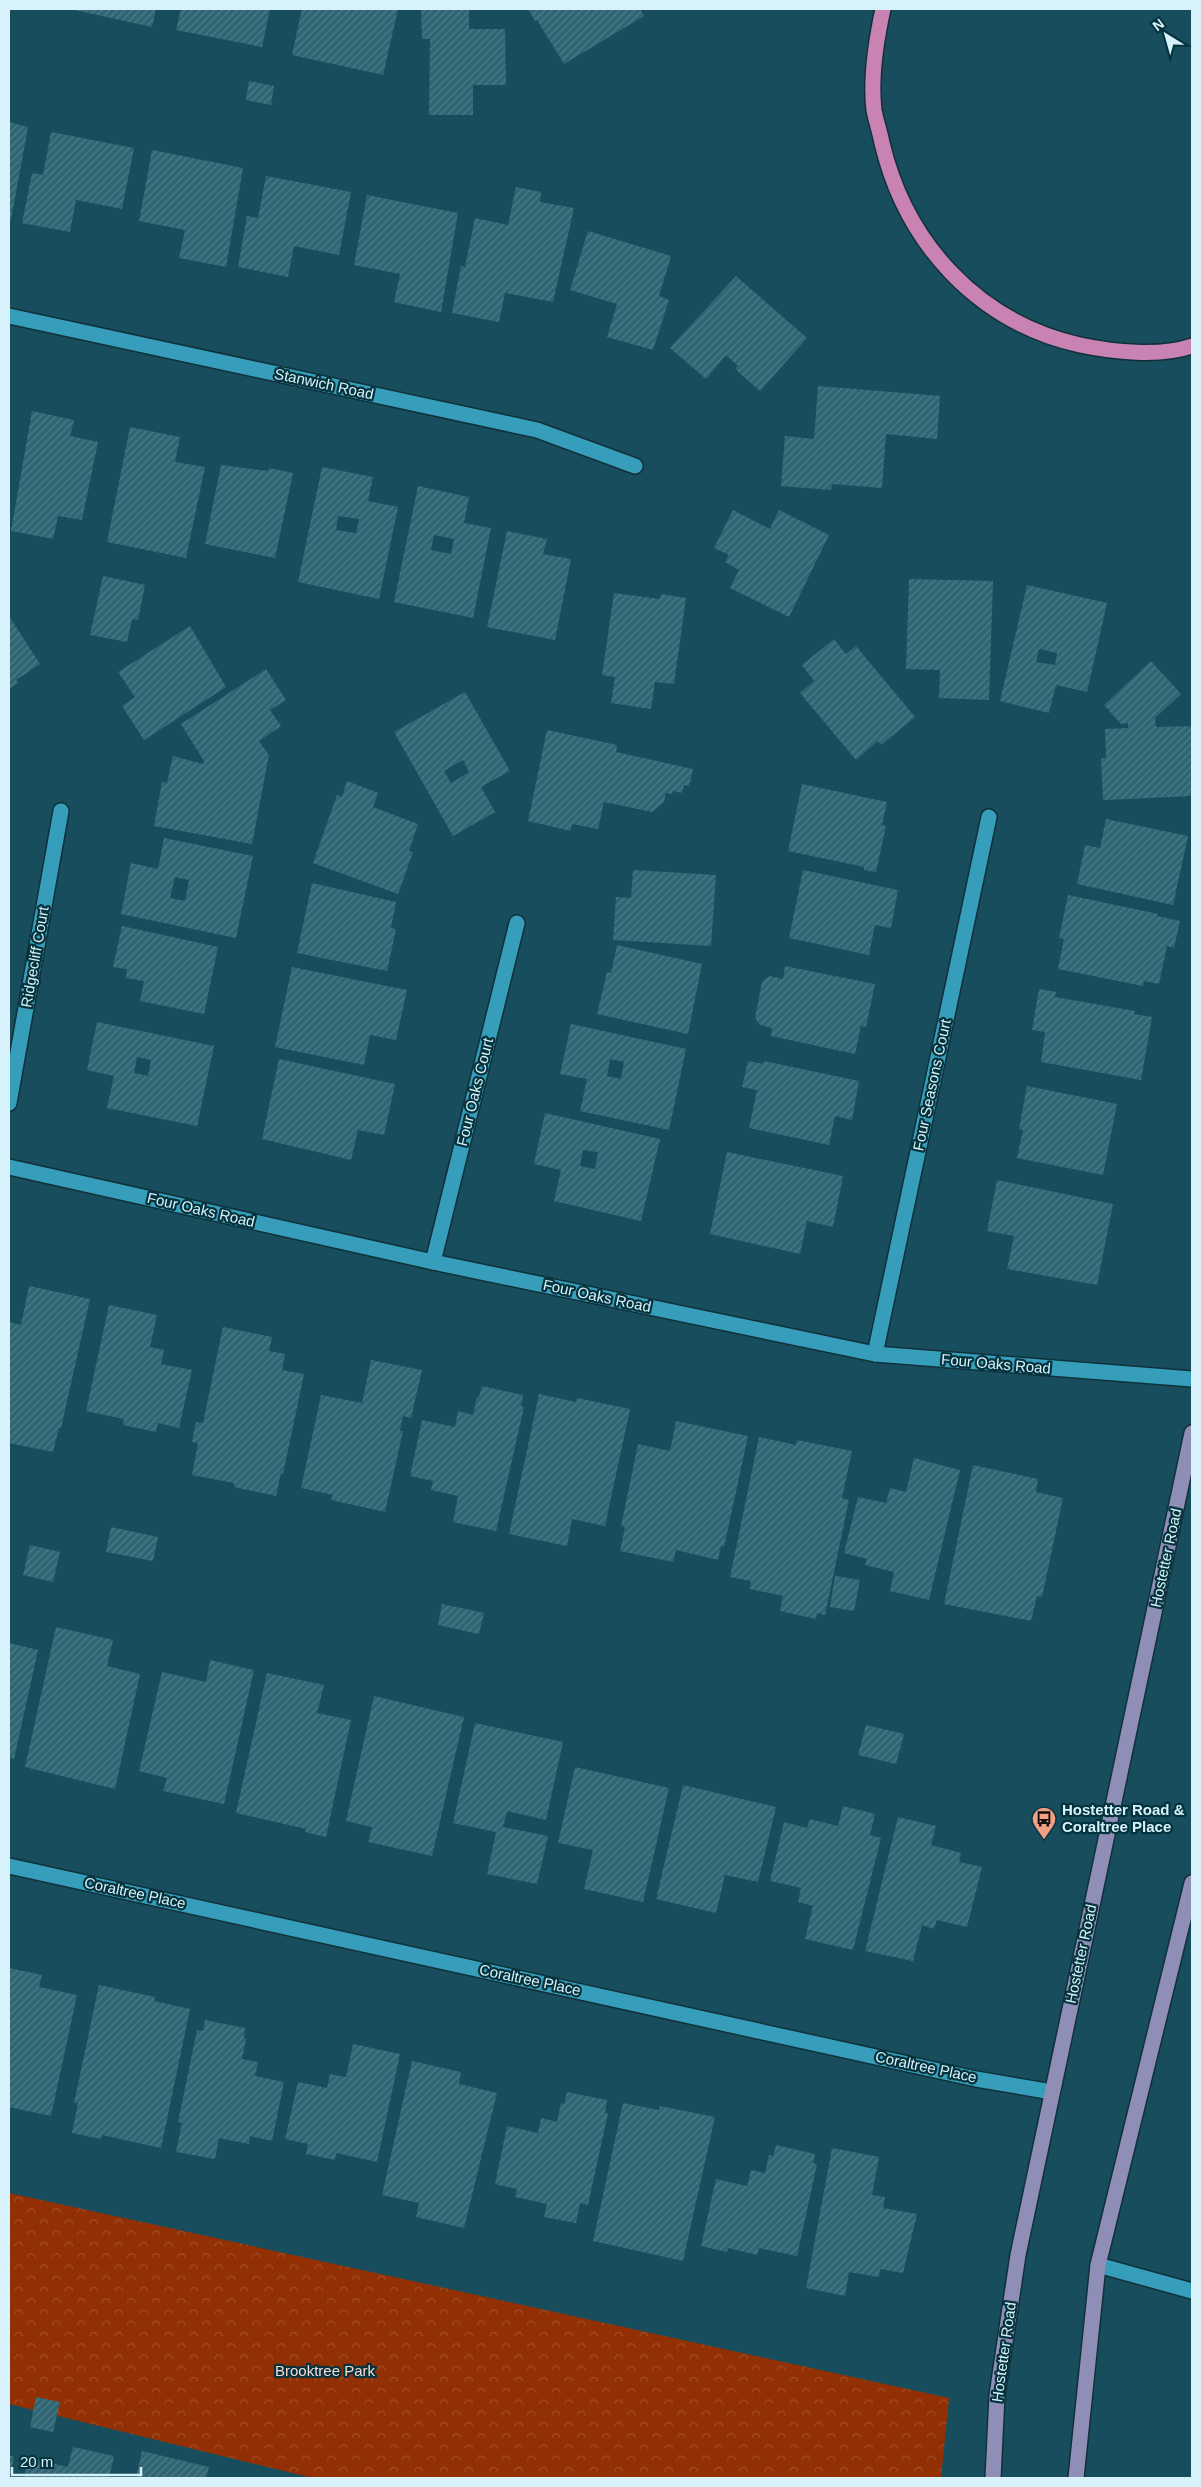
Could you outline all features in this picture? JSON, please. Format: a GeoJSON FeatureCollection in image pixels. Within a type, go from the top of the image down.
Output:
{"type":"FeatureCollection","features":[{"type":"Feature","properties":{"kind":"highway"},"geometry":{"type":"LineString","coordinates":[[883,9],[875,45],[874,110],[888,169],[911,220],[940,262],[973,294],[1010,319],[1051,338],[1098,349],[1142,352],[1192,346]]}},
{"type":"Feature","properties":{"kind":"main road","name":"Hostetter Road"},"geometry":{"type":"LineString","coordinates":[[993,2478],[998,2395],[1018,2255],[1192,1434]]}},
{"type":"Feature","properties":{"kind":"main road"},"geometry":{"type":"LineString","coordinates":[[1076,2478],[1098,2265],[1192,1883]]}},
{"type":"Feature","properties":{"kind":"street","name":"Stanwich Road"},"geometry":{"type":"LineString","coordinates":[[9,316],[537,430],[635,466]]}},
{"type":"Feature","properties":{"kind":"street","name":"Ridgecliff Court"},"geometry":{"type":"LineString","coordinates":[[9,1103],[61,811]]}},
{"type":"Feature","properties":{"kind":"street","name":"Four Seasons Court"},"geometry":{"type":"LineString","coordinates":[[875,1354],[989,817]]}},
{"type":"Feature","properties":{"kind":"street","name":"Four Oaks Court"},"geometry":{"type":"LineString","coordinates":[[433,1262],[517,923]]}},
{"type":"Feature","properties":{"kind":"street","name":"Four Oaks Road"},"geometry":{"type":"LineString","coordinates":[[9,1167],[433,1262],[875,1354],[1192,1379]]}},
{"type":"Feature","properties":{"kind":"street","name":"Coraltree Place"},"geometry":{"type":"LineString","coordinates":[[9,1866],[976,2079],[1052,2092]]}},
{"type":"Feature","properties":{"kind":"street"},"geometry":{"type":"LineString","coordinates":[[1098,2265],[1192,2290]]}},
{"type":"Feature","properties":{"kind":"green space","name":"Brooktree Park"},"geometry":{"type":"Polygon","coordinates":[[[9,2193],[949,2398],[941,2478],[313,2478],[9,2404],[9,2193]]]}},
{"type":"Feature","properties":{"kind":"building"},"geometry":{"type":"Polygon","coordinates":[[[70,9],[156,9],[152,27],[70,9]]]}},
{"type":"Feature","properties":{"kind":"building"},"geometry":{"type":"Polygon","coordinates":[[[181,9],[270,9],[262,47],[176,30],[181,9]]]}},
{"type":"Feature","properties":{"kind":"building"},"geometry":{"type":"Polygon","coordinates":[[[302,9],[398,9],[383,75],[292,55],[302,9]]]}},
{"type":"Feature","properties":{"kind":"building"},"geometry":{"type":"Polygon","coordinates":[[[421,9],[469,9],[469,29],[505,29],[506,85],[473,85],[473,115],[429,115],[430,39],[422,39],[421,9]]]}},
{"type":"Feature","properties":{"kind":"building"},"geometry":{"type":"Polygon","coordinates":[[[528,9],[640,9],[644,16],[564,64],[537,20],[535,21],[528,9]]]}},
{"type":"Feature","properties":{"kind":"building"},"geometry":{"type":"Polygon","coordinates":[[[249,81],[274,86],[271,105],[246,100],[249,81]]]}},
{"type":"Feature","properties":{"kind":"building"},"geometry":{"type":"Polygon","coordinates":[[[9,122],[28,127],[11,220],[9,220],[9,122]]]}},
{"type":"Feature","properties":{"kind":"building"},"geometry":{"type":"Polygon","coordinates":[[[51,132],[134,148],[122,209],[76,200],[70,232],[22,223],[32,173],[43,175],[51,132]]]}},
{"type":"Feature","properties":{"kind":"building"},"geometry":{"type":"Polygon","coordinates":[[[152,150],[243,168],[226,267],[179,258],[185,230],[139,221],[152,150]]]}},
{"type":"Feature","properties":{"kind":"building"},"geometry":{"type":"Polygon","coordinates":[[[266,176],[351,192],[339,255],[294,246],[288,277],[238,267],[247,216],[258,218],[266,176]]]}},
{"type":"Feature","properties":{"kind":"building"},"geometry":{"type":"Polygon","coordinates":[[[516,187],[541,192],[540,202],[574,208],[553,302],[505,293],[499,322],[452,313],[461,266],[465,267],[475,218],[508,225],[516,187]]]}},
{"type":"Feature","properties":{"kind":"building"},"geometry":{"type":"Polygon","coordinates":[[[367,195],[458,213],[441,312],[394,302],[400,274],[354,265],[367,195]]]}},
{"type":"Feature","properties":{"kind":"building"},"geometry":{"type":"Polygon","coordinates":[[[588,231],[671,256],[659,296],[669,300],[653,350],[607,337],[617,304],[570,290],[588,231]]]}},
{"type":"Feature","properties":{"kind":"building"},"geometry":{"type":"Polygon","coordinates":[[[736,276],[807,338],[760,391],[735,369],[738,366],[726,355],[706,379],[670,348],[736,276]]]}},
{"type":"Feature","properties":{"kind":"building"},"geometry":{"type":"Polygon","coordinates":[[[818,386],[940,396],[937,439],[886,434],[882,488],[832,484],[831,490],[781,486],[785,436],[814,439],[818,386]]]}},
{"type":"Feature","properties":{"kind":"building"},"geometry":{"type":"Polygon","coordinates":[[[32,411],[74,420],[70,436],[98,442],[82,520],[58,516],[53,539],[11,531],[32,411]]]}},
{"type":"Feature","properties":{"kind":"building"},"geometry":{"type":"Polygon","coordinates":[[[130,427],[180,437],[175,462],[205,467],[186,558],[107,542],[130,427]]]}},
{"type":"Feature","properties":{"kind":"building"},"geometry":{"type":"Polygon","coordinates":[[[221,465],[268,471],[269,468],[293,473],[275,558],[205,544],[221,465]]]}},
{"type":"Feature","properties":{"kind":"building"},"geometry":{"type":"Polygon","coordinates":[[[322,467],[373,477],[368,501],[398,507],[379,599],[298,582],[322,467]],[[338,516],[336,530],[356,533],[359,519],[338,516]]]}},
{"type":"Feature","properties":{"kind":"building"},"geometry":{"type":"Polygon","coordinates":[[[418,486],[469,497],[464,523],[491,528],[473,618],[394,602],[418,486]],[[434,535],[431,550],[451,554],[454,539],[434,535]]]}},
{"type":"Feature","properties":{"kind":"building"},"geometry":{"type":"Polygon","coordinates":[[[733,510],[770,529],[779,510],[829,535],[789,617],[730,588],[739,570],[725,562],[729,555],[714,548],[733,510]]]}},
{"type":"Feature","properties":{"kind":"building"},"geometry":{"type":"Polygon","coordinates":[[[507,531],[547,539],[543,554],[571,559],[555,640],[487,627],[507,531]]]}},
{"type":"Feature","properties":{"kind":"building"},"geometry":{"type":"Polygon","coordinates":[[[103,576],[145,585],[138,620],[132,619],[127,642],[90,635],[103,576]]]}},
{"type":"Feature","properties":{"kind":"building"},"geometry":{"type":"Polygon","coordinates":[[[909,579],[993,581],[989,700],[939,698],[940,670],[906,669],[909,579]]]}},
{"type":"Feature","properties":{"kind":"building"},"geometry":{"type":"Polygon","coordinates":[[[1027,585],[1107,603],[1087,692],[1056,685],[1049,713],[1000,701],[1027,585]],[[1039,649],[1036,662],[1055,665],[1057,653],[1039,649]]]}},
{"type":"Feature","properties":{"kind":"building"},"geometry":{"type":"Polygon","coordinates":[[[614,593],[660,599],[661,594],[686,598],[674,684],[655,682],[651,709],[611,703],[615,677],[602,675],[614,593]]]}},
{"type":"Feature","properties":{"kind":"building"},"geometry":{"type":"Polygon","coordinates":[[[9,616],[40,664],[16,680],[18,683],[9,689],[9,616]]]}},
{"type":"Feature","properties":{"kind":"building"},"geometry":{"type":"Polygon","coordinates":[[[190,626],[226,687],[144,740],[122,706],[135,697],[118,672],[190,626]]]}},
{"type":"Feature","properties":{"kind":"building"},"geometry":{"type":"Polygon","coordinates":[[[834,639],[846,654],[856,646],[915,717],[881,745],[878,741],[856,760],[800,693],[814,681],[802,665],[834,639]]]}},
{"type":"Feature","properties":{"kind":"building"},"geometry":{"type":"Polygon","coordinates":[[[1151,661],[1181,694],[1155,718],[1156,727],[1192,726],[1192,796],[1103,800],[1101,758],[1106,758],[1105,729],[1128,728],[1128,723],[1121,724],[1104,705],[1151,661]]]}},
{"type":"Feature","properties":{"kind":"building"},"geometry":{"type":"Polygon","coordinates":[[[266,669],[286,700],[270,710],[281,726],[259,741],[269,755],[252,844],[154,826],[162,782],[167,783],[173,756],[203,764],[204,761],[181,724],[266,669]]]}},
{"type":"Feature","properties":{"kind":"building"},"geometry":{"type":"Polygon","coordinates":[[[465,692],[510,771],[481,787],[495,812],[453,836],[394,732],[465,692]],[[463,760],[444,771],[451,783],[469,772],[463,760]]]}},
{"type":"Feature","properties":{"kind":"building"},"geometry":{"type":"Polygon","coordinates":[[[547,730],[617,745],[616,752],[693,769],[689,786],[684,785],[682,793],[673,791],[672,794],[666,793],[664,802],[652,812],[604,802],[598,829],[572,824],[571,831],[528,821],[547,730]]]}},
{"type":"Feature","properties":{"kind":"building"},"geometry":{"type":"Polygon","coordinates":[[[347,781],[378,793],[373,807],[418,824],[409,851],[413,852],[398,894],[313,863],[337,795],[342,797],[347,781]]]}},
{"type":"Feature","properties":{"kind":"building"},"geometry":{"type":"Polygon","coordinates":[[[802,784],[887,802],[882,825],[886,826],[876,872],[864,870],[864,867],[788,851],[802,784]]]}},
{"type":"Feature","properties":{"kind":"building"},"geometry":{"type":"Polygon","coordinates":[[[1106,819],[1188,836],[1173,905],[1077,884],[1085,845],[1100,848],[1106,819]]]}},
{"type":"Feature","properties":{"kind":"building"},"geometry":{"type":"Polygon","coordinates":[[[164,838],[253,856],[236,938],[121,914],[131,863],[158,869],[164,838]],[[175,877],[170,898],[185,901],[189,880],[175,877]]]}},
{"type":"Feature","properties":{"kind":"building"},"geometry":{"type":"Polygon","coordinates":[[[633,870],[716,875],[711,946],[613,940],[616,897],[631,898],[633,870]]]}},
{"type":"Feature","properties":{"kind":"building"},"geometry":{"type":"Polygon","coordinates":[[[803,870],[898,890],[891,928],[875,925],[869,955],[789,938],[803,870]]]}},
{"type":"Feature","properties":{"kind":"building"},"geometry":{"type":"Polygon","coordinates":[[[312,883],[396,902],[391,928],[396,929],[387,971],[297,953],[312,883]]]}},
{"type":"Feature","properties":{"kind":"building"},"geometry":{"type":"Polygon","coordinates":[[[1068,895],[1158,914],[1157,916],[1180,921],[1174,948],[1167,946],[1159,984],[1144,981],[1143,986],[1058,969],[1064,939],[1059,938],[1068,895]]]}},
{"type":"Feature","properties":{"kind":"building"},"geometry":{"type":"Polygon","coordinates":[[[122,926],[218,947],[204,1014],[140,1001],[144,981],[126,978],[127,969],[113,967],[122,926]]]}},
{"type":"Feature","properties":{"kind":"building"},"geometry":{"type":"Polygon","coordinates":[[[617,945],[702,964],[688,1034],[597,1014],[607,972],[611,973],[617,945]]]}},
{"type":"Feature","properties":{"kind":"building"},"geometry":{"type":"Polygon","coordinates":[[[785,966],[875,984],[866,1027],[861,1026],[855,1054],[771,1036],[772,1028],[760,1025],[755,1018],[762,982],[769,976],[783,979],[785,966]]]}},
{"type":"Feature","properties":{"kind":"building"},"geometry":{"type":"Polygon","coordinates":[[[292,967],[407,990],[396,1040],[370,1035],[364,1065],[275,1047],[292,967]]]}},
{"type":"Feature","properties":{"kind":"building"},"geometry":{"type":"Polygon","coordinates":[[[1039,989],[1056,992],[1055,997],[1135,1011],[1134,1014],[1152,1017],[1141,1080],[1041,1062],[1045,1032],[1032,1030],[1039,989]]]}},
{"type":"Feature","properties":{"kind":"building"},"geometry":{"type":"Polygon","coordinates":[[[97,1022],[214,1046],[197,1126],[107,1108],[114,1076],[87,1070],[97,1022]],[[137,1057],[134,1073],[148,1076],[151,1060],[137,1057]]]}},
{"type":"Feature","properties":{"kind":"building"},"geometry":{"type":"Polygon","coordinates":[[[571,1024],[686,1049],[669,1130],[580,1111],[587,1079],[560,1074],[571,1024]],[[610,1059],[607,1076],[621,1079],[624,1062],[610,1059]]]}},
{"type":"Feature","properties":{"kind":"building"},"geometry":{"type":"Polygon","coordinates":[[[279,1059],[395,1084],[384,1135],[358,1130],[351,1160],[262,1139],[279,1059]]]}},
{"type":"Feature","properties":{"kind":"building"},"geometry":{"type":"Polygon","coordinates":[[[748,1061],[763,1064],[764,1061],[859,1081],[852,1120],[835,1116],[829,1145],[749,1128],[757,1090],[742,1087],[748,1061]]]}},
{"type":"Feature","properties":{"kind":"building"},"geometry":{"type":"Polygon","coordinates":[[[1027,1086],[1117,1104],[1103,1175],[1017,1158],[1023,1130],[1019,1129],[1027,1086]]]}},
{"type":"Feature","properties":{"kind":"building"},"geometry":{"type":"Polygon","coordinates":[[[545,1113],[660,1139],[641,1221],[554,1201],[561,1170],[534,1164],[545,1113]],[[583,1150],[580,1166],[595,1169],[598,1152],[583,1150]]]}},
{"type":"Feature","properties":{"kind":"building"},"geometry":{"type":"Polygon","coordinates":[[[727,1152],[843,1176],[833,1227],[807,1221],[800,1254],[710,1234],[727,1152]]]}},
{"type":"Feature","properties":{"kind":"building"},"geometry":{"type":"Polygon","coordinates":[[[997,1180],[1113,1204],[1097,1285],[1007,1269],[1014,1236],[987,1231],[997,1180]]]}},
{"type":"Feature","properties":{"kind":"building"},"geometry":{"type":"Polygon","coordinates":[[[29,1286],[90,1299],[61,1428],[59,1428],[53,1452],[9,1443],[9,1322],[21,1325],[29,1286]]]}},
{"type":"Feature","properties":{"kind":"building"},"geometry":{"type":"Polygon","coordinates":[[[109,1305],[157,1315],[150,1347],[164,1350],[161,1364],[192,1370],[179,1428],[158,1423],[156,1432],[123,1425],[124,1419],[86,1411],[109,1305]]]}},
{"type":"Feature","properties":{"kind":"building"},"geometry":{"type":"Polygon","coordinates":[[[223,1327],[272,1337],[269,1351],[285,1354],[282,1370],[304,1374],[283,1474],[281,1473],[276,1496],[234,1487],[234,1483],[192,1475],[198,1443],[192,1442],[196,1422],[203,1423],[223,1327]]]}},
{"type":"Feature","properties":{"kind":"building"},"geometry":{"type":"Polygon","coordinates":[[[371,1360],[422,1370],[411,1418],[403,1416],[400,1431],[403,1431],[385,1512],[331,1500],[333,1495],[301,1488],[321,1395],[362,1403],[371,1360]]]}},
{"type":"Feature","properties":{"kind":"building"},"geometry":{"type":"Polygon","coordinates":[[[482,1386],[523,1395],[521,1406],[524,1407],[496,1531],[453,1522],[458,1496],[431,1490],[433,1481],[410,1476],[422,1420],[455,1427],[458,1411],[473,1415],[477,1397],[479,1397],[482,1386]]]}},
{"type":"Feature","properties":{"kind":"building"},"geometry":{"type":"Polygon","coordinates":[[[539,1394],[576,1402],[577,1398],[630,1409],[605,1526],[572,1519],[567,1546],[509,1534],[539,1394]]]}},
{"type":"Feature","properties":{"kind":"building"},"geometry":{"type":"Polygon","coordinates":[[[676,1421],[748,1436],[724,1547],[721,1546],[718,1560],[676,1550],[673,1562],[620,1551],[625,1527],[621,1526],[638,1444],[670,1451],[676,1421]]]}},
{"type":"Feature","properties":{"kind":"building"},"geometry":{"type":"Polygon","coordinates":[[[759,1437],[796,1445],[797,1440],[852,1451],[842,1498],[849,1500],[825,1615],[817,1613],[816,1619],[780,1611],[783,1596],[750,1589],[751,1581],[730,1577],[759,1437]]]}},
{"type":"Feature","properties":{"kind":"building"},"geometry":{"type":"Polygon","coordinates":[[[914,1458],[960,1470],[929,1600],[890,1591],[894,1572],[865,1565],[867,1559],[844,1553],[858,1497],[886,1503],[890,1488],[906,1492],[914,1458]]]}},
{"type":"Feature","properties":{"kind":"building"},"geometry":{"type":"Polygon","coordinates":[[[973,1465],[1038,1479],[1036,1492],[1063,1498],[1042,1597],[1037,1596],[1031,1621],[944,1604],[973,1465]]]}},
{"type":"Feature","properties":{"kind":"building"},"geometry":{"type":"Polygon","coordinates":[[[111,1527],[158,1537],[153,1561],[106,1552],[111,1527]]]}},
{"type":"Feature","properties":{"kind":"building"},"geometry":{"type":"Polygon","coordinates":[[[30,1545],[60,1552],[53,1582],[23,1575],[30,1545]]]}},
{"type":"Feature","properties":{"kind":"building"},"geometry":{"type":"Polygon","coordinates":[[[835,1576],[860,1580],[854,1611],[830,1607],[835,1576]]]}},
{"type":"Feature","properties":{"kind":"building"},"geometry":{"type":"Polygon","coordinates":[[[442,1604],[484,1613],[479,1634],[438,1625],[442,1604]]]}},
{"type":"Feature","properties":{"kind":"building"},"geometry":{"type":"Polygon","coordinates":[[[56,1627],[113,1640],[107,1666],[140,1674],[115,1789],[25,1767],[56,1627]]]}},
{"type":"Feature","properties":{"kind":"building"},"geometry":{"type":"Polygon","coordinates":[[[9,1643],[38,1650],[14,1759],[9,1757],[9,1643]]]}},
{"type":"Feature","properties":{"kind":"building"},"geometry":{"type":"Polygon","coordinates":[[[210,1660],[254,1670],[224,1804],[163,1791],[167,1778],[139,1771],[162,1672],[206,1682],[210,1660]]]}},
{"type":"Feature","properties":{"kind":"building"},"geometry":{"type":"Polygon","coordinates":[[[267,1673],[324,1685],[317,1713],[351,1720],[326,1837],[305,1832],[306,1829],[236,1813],[267,1673]]]}},
{"type":"Feature","properties":{"kind":"building"},"geometry":{"type":"Polygon","coordinates":[[[374,1696],[464,1717],[432,1856],[368,1842],[372,1827],[346,1821],[374,1696]]]}},
{"type":"Feature","properties":{"kind":"building"},"geometry":{"type":"Polygon","coordinates":[[[475,1723],[563,1742],[546,1820],[507,1811],[503,1827],[548,1836],[537,1884],[487,1874],[496,1832],[453,1823],[475,1723]]]}},
{"type":"Feature","properties":{"kind":"building"},"geometry":{"type":"Polygon","coordinates":[[[866,1725],[904,1734],[896,1764],[858,1755],[866,1725]]]}},
{"type":"Feature","properties":{"kind":"building"},"geometry":{"type":"Polygon","coordinates":[[[575,1767],[669,1788],[643,1902],[584,1889],[593,1850],[558,1843],[575,1767]]]}},
{"type":"Feature","properties":{"kind":"building"},"geometry":{"type":"Polygon","coordinates":[[[683,1785],[776,1807],[758,1882],[725,1875],[716,1913],[656,1899],[683,1785]]]}},
{"type":"Feature","properties":{"kind":"building"},"geometry":{"type":"Polygon","coordinates":[[[843,1806],[875,1814],[870,1835],[881,1838],[853,1950],[805,1939],[813,1906],[798,1902],[801,1888],[770,1881],[784,1822],[807,1828],[810,1819],[838,1826],[843,1806]]]}},
{"type":"Feature","properties":{"kind":"building"},"geometry":{"type":"Polygon","coordinates":[[[898,1817],[936,1826],[931,1845],[961,1853],[959,1862],[982,1867],[967,1927],[937,1920],[934,1929],[922,1925],[913,1961],[865,1951],[898,1817]]]}},
{"type":"Feature","properties":{"kind":"building"},"geometry":{"type":"Polygon","coordinates":[[[9,1968],[42,1975],[39,1987],[77,1995],[51,2116],[9,2107],[9,1968]]]}},
{"type":"Feature","properties":{"kind":"building"},"geometry":{"type":"Polygon","coordinates":[[[99,1985],[155,1997],[154,2001],[190,2009],[161,2148],[102,2135],[101,2139],[72,2133],[78,2103],[74,2103],[99,1985]]]}},
{"type":"Feature","properties":{"kind":"building"},"geometry":{"type":"Polygon","coordinates":[[[205,2020],[245,2028],[244,2038],[246,2039],[242,2059],[258,2062],[255,2076],[284,2082],[272,2141],[250,2136],[249,2144],[219,2138],[215,2159],[176,2152],[182,2123],[178,2122],[197,2030],[203,2031],[205,2020]]]}},
{"type":"Feature","properties":{"kind":"building"},"geometry":{"type":"Polygon","coordinates":[[[353,2044],[400,2054],[377,2162],[336,2153],[335,2160],[306,2154],[308,2144],[285,2139],[298,2082],[327,2088],[330,2074],[346,2077],[353,2044]]]}},
{"type":"Feature","properties":{"kind":"building"},"geometry":{"type":"Polygon","coordinates":[[[412,2061],[461,2072],[459,2084],[497,2093],[464,2228],[416,2217],[419,2203],[382,2195],[412,2061]]]}},
{"type":"Feature","properties":{"kind":"building"},"geometry":{"type":"Polygon","coordinates":[[[567,2092],[607,2100],[605,2113],[608,2113],[588,2205],[580,2203],[576,2223],[544,2217],[547,2204],[515,2197],[517,2189],[495,2184],[507,2126],[538,2133],[541,2118],[557,2122],[561,2103],[564,2104],[567,2092]]]}},
{"type":"Feature","properties":{"kind":"building"},"geometry":{"type":"Polygon","coordinates":[[[623,2103],[659,2110],[660,2106],[715,2117],[683,2261],[593,2241],[623,2103]]]}},
{"type":"Feature","properties":{"kind":"building"},"geometry":{"type":"Polygon","coordinates":[[[776,2145],[815,2154],[813,2163],[817,2164],[797,2256],[759,2248],[757,2255],[728,2248],[727,2252],[701,2246],[716,2179],[747,2186],[751,2170],[765,2173],[769,2155],[773,2156],[776,2145]]]}},
{"type":"Feature","properties":{"kind":"building"},"geometry":{"type":"Polygon","coordinates":[[[832,2148],[879,2157],[872,2195],[885,2197],[883,2208],[917,2214],[903,2273],[880,2269],[879,2277],[849,2272],[845,2296],[806,2288],[832,2148]]]}},
{"type":"Feature","properties":{"kind":"building"},"geometry":{"type":"Polygon","coordinates":[[[36,2397],[60,2402],[53,2432],[30,2427],[36,2397]]]}},
{"type":"Feature","properties":{"kind":"building"},"geometry":{"type":"Polygon","coordinates":[[[73,2447],[114,2456],[109,2478],[24,2478],[29,2458],[68,2467],[73,2447]]]}},
{"type":"Feature","properties":{"kind":"building"},"geometry":{"type":"Polygon","coordinates":[[[142,2451],[209,2467],[206,2478],[136,2478],[142,2451]]]}},
{"type":"Feature","properties":{"kind":"building"},"geometry":{"type":"Polygon","coordinates":[[[9,2455],[14,2457],[10,2476],[9,2476],[9,2455]]]}},
{"type":"Feature","properties":{"kind":"place","name":"Hostetter Road & Coraltree Place"},"geometry":{"type":"Point","coordinates":[1044,1840]}}]}
